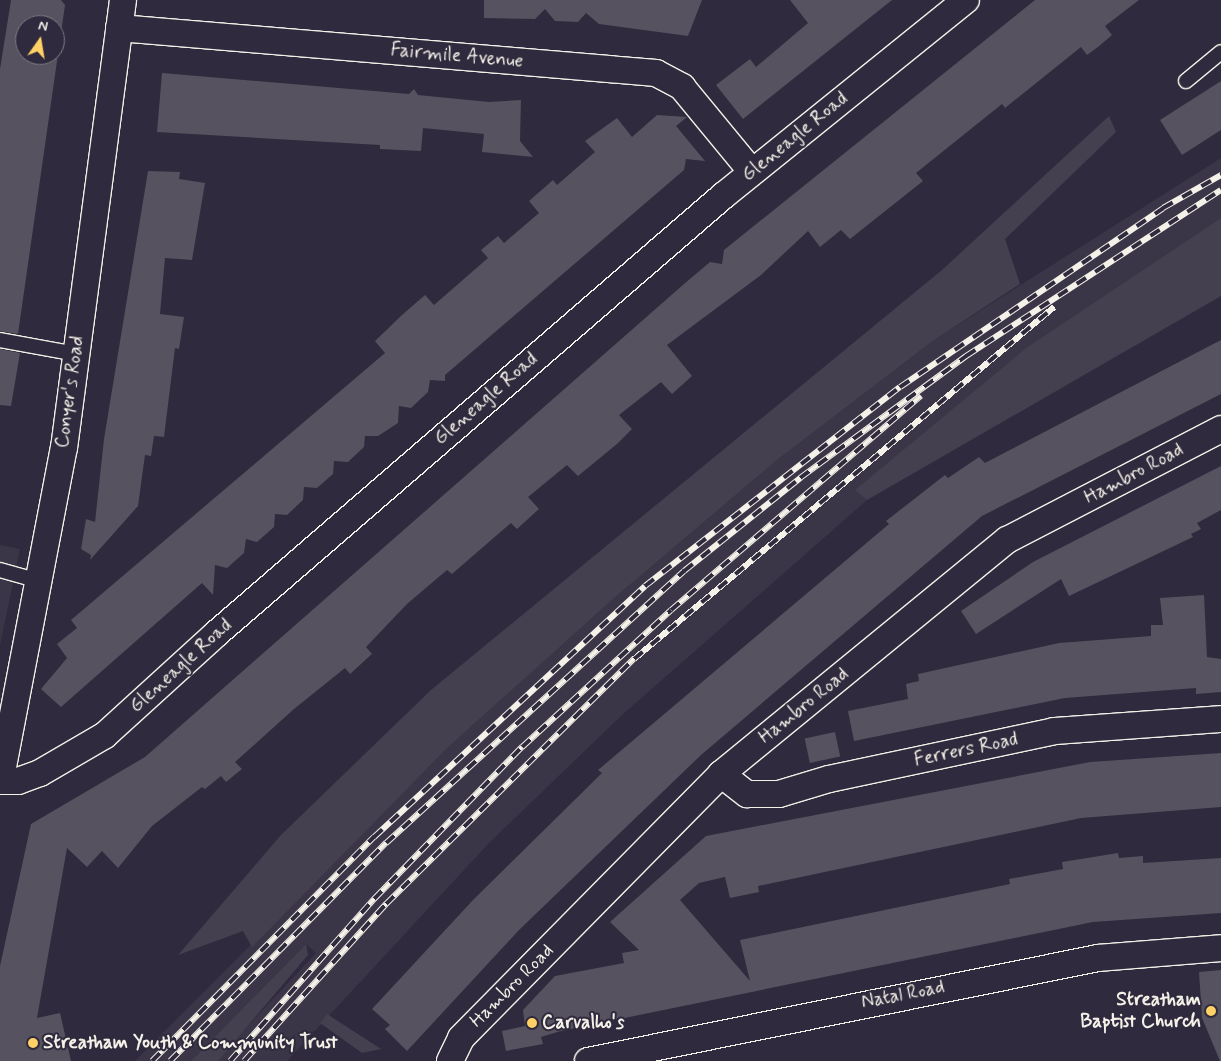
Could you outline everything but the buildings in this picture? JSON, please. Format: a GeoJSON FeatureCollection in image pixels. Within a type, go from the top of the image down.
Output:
{"type":"FeatureCollection","features":[{"type":"Feature","properties":{"kind":"street","name":"Conyer's Road"},"geometry":{"type":"LineString","coordinates":[[0,781],[39,581],[76,354],[123,0]]}},
{"type":"Feature","properties":{"kind":"street","name":"Gleneagle Road"},"geometry":{"type":"LineString","coordinates":[[0,781],[18,781],[40,773],[105,735],[425,451],[752,172],[966,0]]}},
{"type":"Feature","properties":{"kind":"street","name":"Fairmile Avenue"},"geometry":{"type":"LineString","coordinates":[[119,28],[656,73],[682,87],[752,172]]}},
{"type":"Feature","properties":{"kind":"street","name":"Hambro Road"},"geometry":{"type":"LineString","coordinates":[[450,1061],[461,1038],[721,774],[1007,540],[1221,428]]}},
{"type":"Feature","properties":{"kind":"street","name":"Ferrers Road"},"geometry":{"type":"LineString","coordinates":[[721,774],[747,794],[780,794],[829,779],[1054,732],[1221,719]]}},
{"type":"Feature","properties":{"kind":"street","name":"Natal Road"},"geometry":{"type":"LineString","coordinates":[[588,1061],[1098,958],[1221,948]]}},
{"type":"Feature","properties":{"kind":"lane"},"geometry":{"type":"LineString","coordinates":[[1186,81],[1221,52]]}},
{"type":"Feature","properties":{"kind":"lane"},"geometry":{"type":"LineString","coordinates":[[0,340],[76,354]]}},
{"type":"Feature","properties":{"kind":"lane"},"geometry":{"type":"LineString","coordinates":[[0,570],[39,581]]}},
{"type":"Feature","properties":{"kind":"shaded area"},"geometry":{"type":"Polygon","coordinates":[[[1109,116],[1116,132],[1005,239],[1020,284],[934,340],[777,460],[613,599],[445,750],[252,947],[243,931],[178,955],[281,835],[431,690],[942,270],[1109,116]]]}},
{"type":"Feature","properties":{"kind":"shaded area"},"geometry":{"type":"Polygon","coordinates":[[[1221,158],[1221,218],[1026,348],[856,490],[867,500],[622,715],[489,843],[287,1061],[215,1061],[316,953],[306,944],[191,1061],[135,1061],[445,750],[613,599],[777,460],[934,340],[1221,158]]]}},
{"type":"Feature","properties":{"kind":"shaded area"},"geometry":{"type":"Polygon","coordinates":[[[1221,218],[1221,296],[867,500],[855,490],[1026,348],[1221,218]]]}},
{"type":"Feature","properties":{"kind":"shaded area"},"geometry":{"type":"Polygon","coordinates":[[[0,545],[20,549],[0,645],[0,545]]]}},
{"type":"Feature","properties":{"kind":"shaded area"},"geometry":{"type":"Polygon","coordinates":[[[306,944],[308,955],[218,1061],[191,1061],[306,944]]]}},
{"type":"Feature","properties":{"kind":"shaded area"},"geometry":{"type":"Polygon","coordinates":[[[327,1014],[381,1049],[362,1053],[320,1023],[327,1014]]]}},
{"type":"Feature","properties":{"kind":"railway"},"geometry":{"type":"LineString","coordinates":[[152,1061],[374,837],[645,586],[900,387],[1163,208],[1221,175]]}},
{"type":"Feature","properties":{"kind":"railway"},"geometry":{"type":"LineString","coordinates":[[170,1061],[386,843],[684,571],[800,478],[966,356],[1221,190]]}},
{"type":"Feature","properties":{"kind":"railway"},"geometry":{"type":"LineString","coordinates":[[244,1061],[386,904],[634,659],[1054,307]]}},
{"type":"Feature","properties":{"kind":"railway"},"geometry":{"type":"LineString","coordinates":[[230,1061],[374,899],[522,747],[671,610],[921,396]]}},
{"type":"Feature","properties":{"kind":"place","name":"Streatham Baptist Church"},"geometry":{"type":"Point","coordinates":[1211,1011]}},
{"type":"Feature","properties":{"kind":"place","name":"Carvalho's"},"geometry":{"type":"Point","coordinates":[532,1023]}},
{"type":"Feature","properties":{"kind":"place","name":"Streatham Youth & Community Trust"},"geometry":{"type":"Point","coordinates":[33,1043]}}]}
